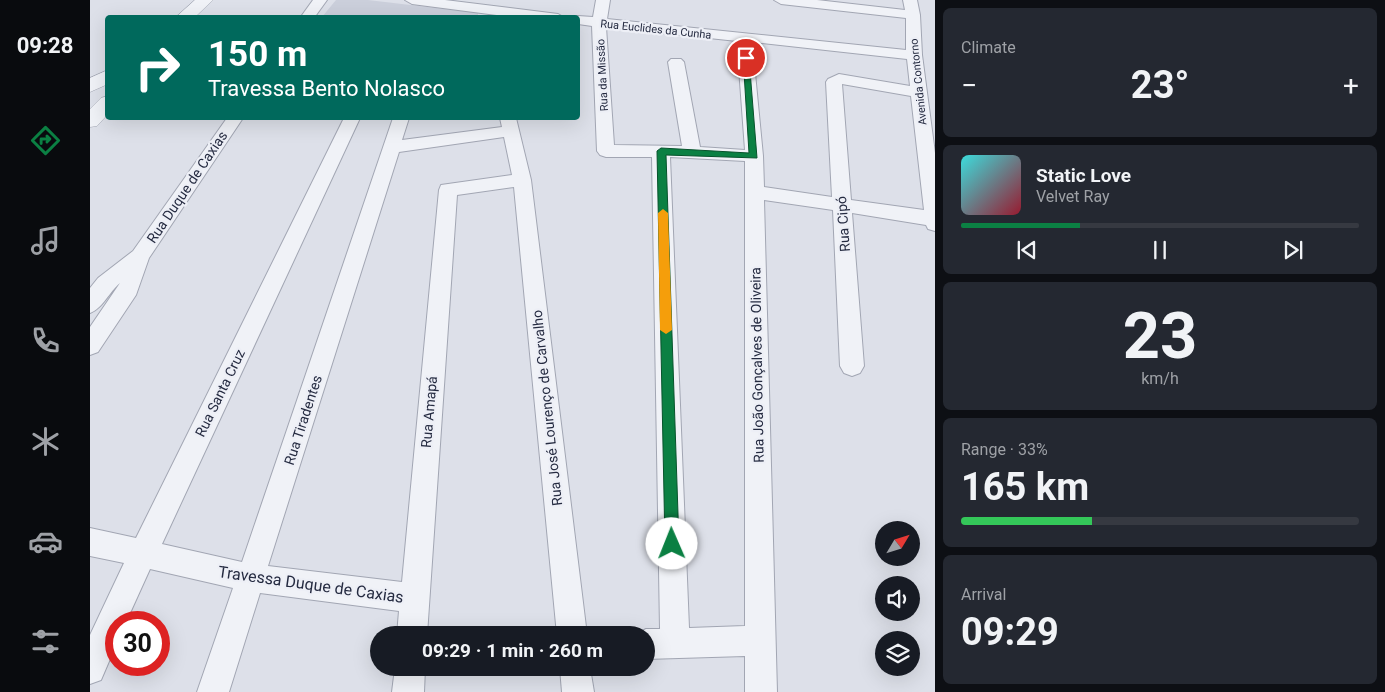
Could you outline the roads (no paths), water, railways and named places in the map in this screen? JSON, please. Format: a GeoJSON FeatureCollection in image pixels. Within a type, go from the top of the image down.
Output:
{"type":"FeatureCollection","features":[{"type":"Feature","properties":{"kind":"street"},"geometry":{"type":"LineString","coordinates":[[187,15],[205,0]]}},
{"type":"Feature","properties":{"kind":"street"},"geometry":{"type":"LineString","coordinates":[[309,15],[320,0]]}},
{"type":"Feature","properties":{"kind":"street"},"geometry":{"type":"LineString","coordinates":[[412,0],[536,15]]}},
{"type":"Feature","properties":{"kind":"street","name":"Rua da Missão"},"geometry":{"type":"LineString","coordinates":[[603,0],[599,22],[606,151],[661,151]]}},
{"type":"Feature","properties":{"kind":"street"},"geometry":{"type":"LineString","coordinates":[[782,0],[911,8]]}},
{"type":"Feature","properties":{"kind":"street","name":"Avenida Contorno"},"geometry":{"type":"LineString","coordinates":[[911,8],[918,92],[935,224]]}},
{"type":"Feature","properties":{"kind":"street","name":"Rua Euclides da Cunha"},"geometry":{"type":"LineString","coordinates":[[580,20],[914,55]]}},
{"type":"Feature","properties":{"kind":"street","name":"Rua João Gonçalves de Oliveira"},"geometry":{"type":"LineString","coordinates":[[744,38],[754,156],[761,692]]}},
{"type":"Feature","properties":{"kind":"street"},"geometry":{"type":"LineString","coordinates":[[676,62],[692,152]]}},
{"type":"Feature","properties":{"kind":"street","name":"Rua Cipó"},"geometry":{"type":"LineString","coordinates":[[852,366],[834,82],[838,79],[918,92]]}},
{"type":"Feature","properties":{"kind":"street"},"geometry":{"type":"LineString","coordinates":[[90,121],[105,105]]}},
{"type":"Feature","properties":{"kind":"street","name":"Rua Duque de Caxias"},"geometry":{"type":"LineString","coordinates":[[90,345],[129,289],[140,256],[234,120]]}},
{"type":"Feature","properties":{"kind":"street","name":"Rua Santa Cruz"},"geometry":{"type":"LineString","coordinates":[[90,669],[142,555],[351,120]]}},
{"type":"Feature","properties":{"kind":"street","name":"Rua Tiradentes"},"geometry":{"type":"LineString","coordinates":[[213,692],[252,578],[400,120]]}},
{"type":"Feature","properties":{"kind":"street"},"geometry":{"type":"LineString","coordinates":[[392,147],[509,124]]}},
{"type":"Feature","properties":{"kind":"street","name":"Rua José Lourenço de Carvalho"},"geometry":{"type":"LineString","coordinates":[[509,124],[522,180],[571,626]]}},
{"type":"Feature","properties":{"kind":"street"},"geometry":{"type":"LineString","coordinates":[[754,156],[661,151],[660,644],[760,641]]}},
{"type":"Feature","properties":{"kind":"street","name":"Rua Amapá"},"geometry":{"type":"LineString","coordinates":[[412,626],[448,190],[522,180]]}},
{"type":"Feature","properties":{"kind":"street"},"geometry":{"type":"LineString","coordinates":[[754,192],[934,219]]}},
{"type":"Feature","properties":{"kind":"street","name":"Rua Duque de Caxias"},"geometry":{"type":"LineString","coordinates":[[90,304],[105,284],[140,256]]}},
{"type":"Feature","properties":{"kind":"street","name":"Travessa Duque de Caxias"},"geometry":{"type":"LineString","coordinates":[[90,542],[252,578],[414,598]]}},
{"type":"Feature","properties":{"kind":"street"},"geometry":{"type":"LineString","coordinates":[[408,692],[409,676]]}},
{"type":"Feature","properties":{"kind":"street"},"geometry":{"type":"LineString","coordinates":[[576,676],[578,692]]}}]}
